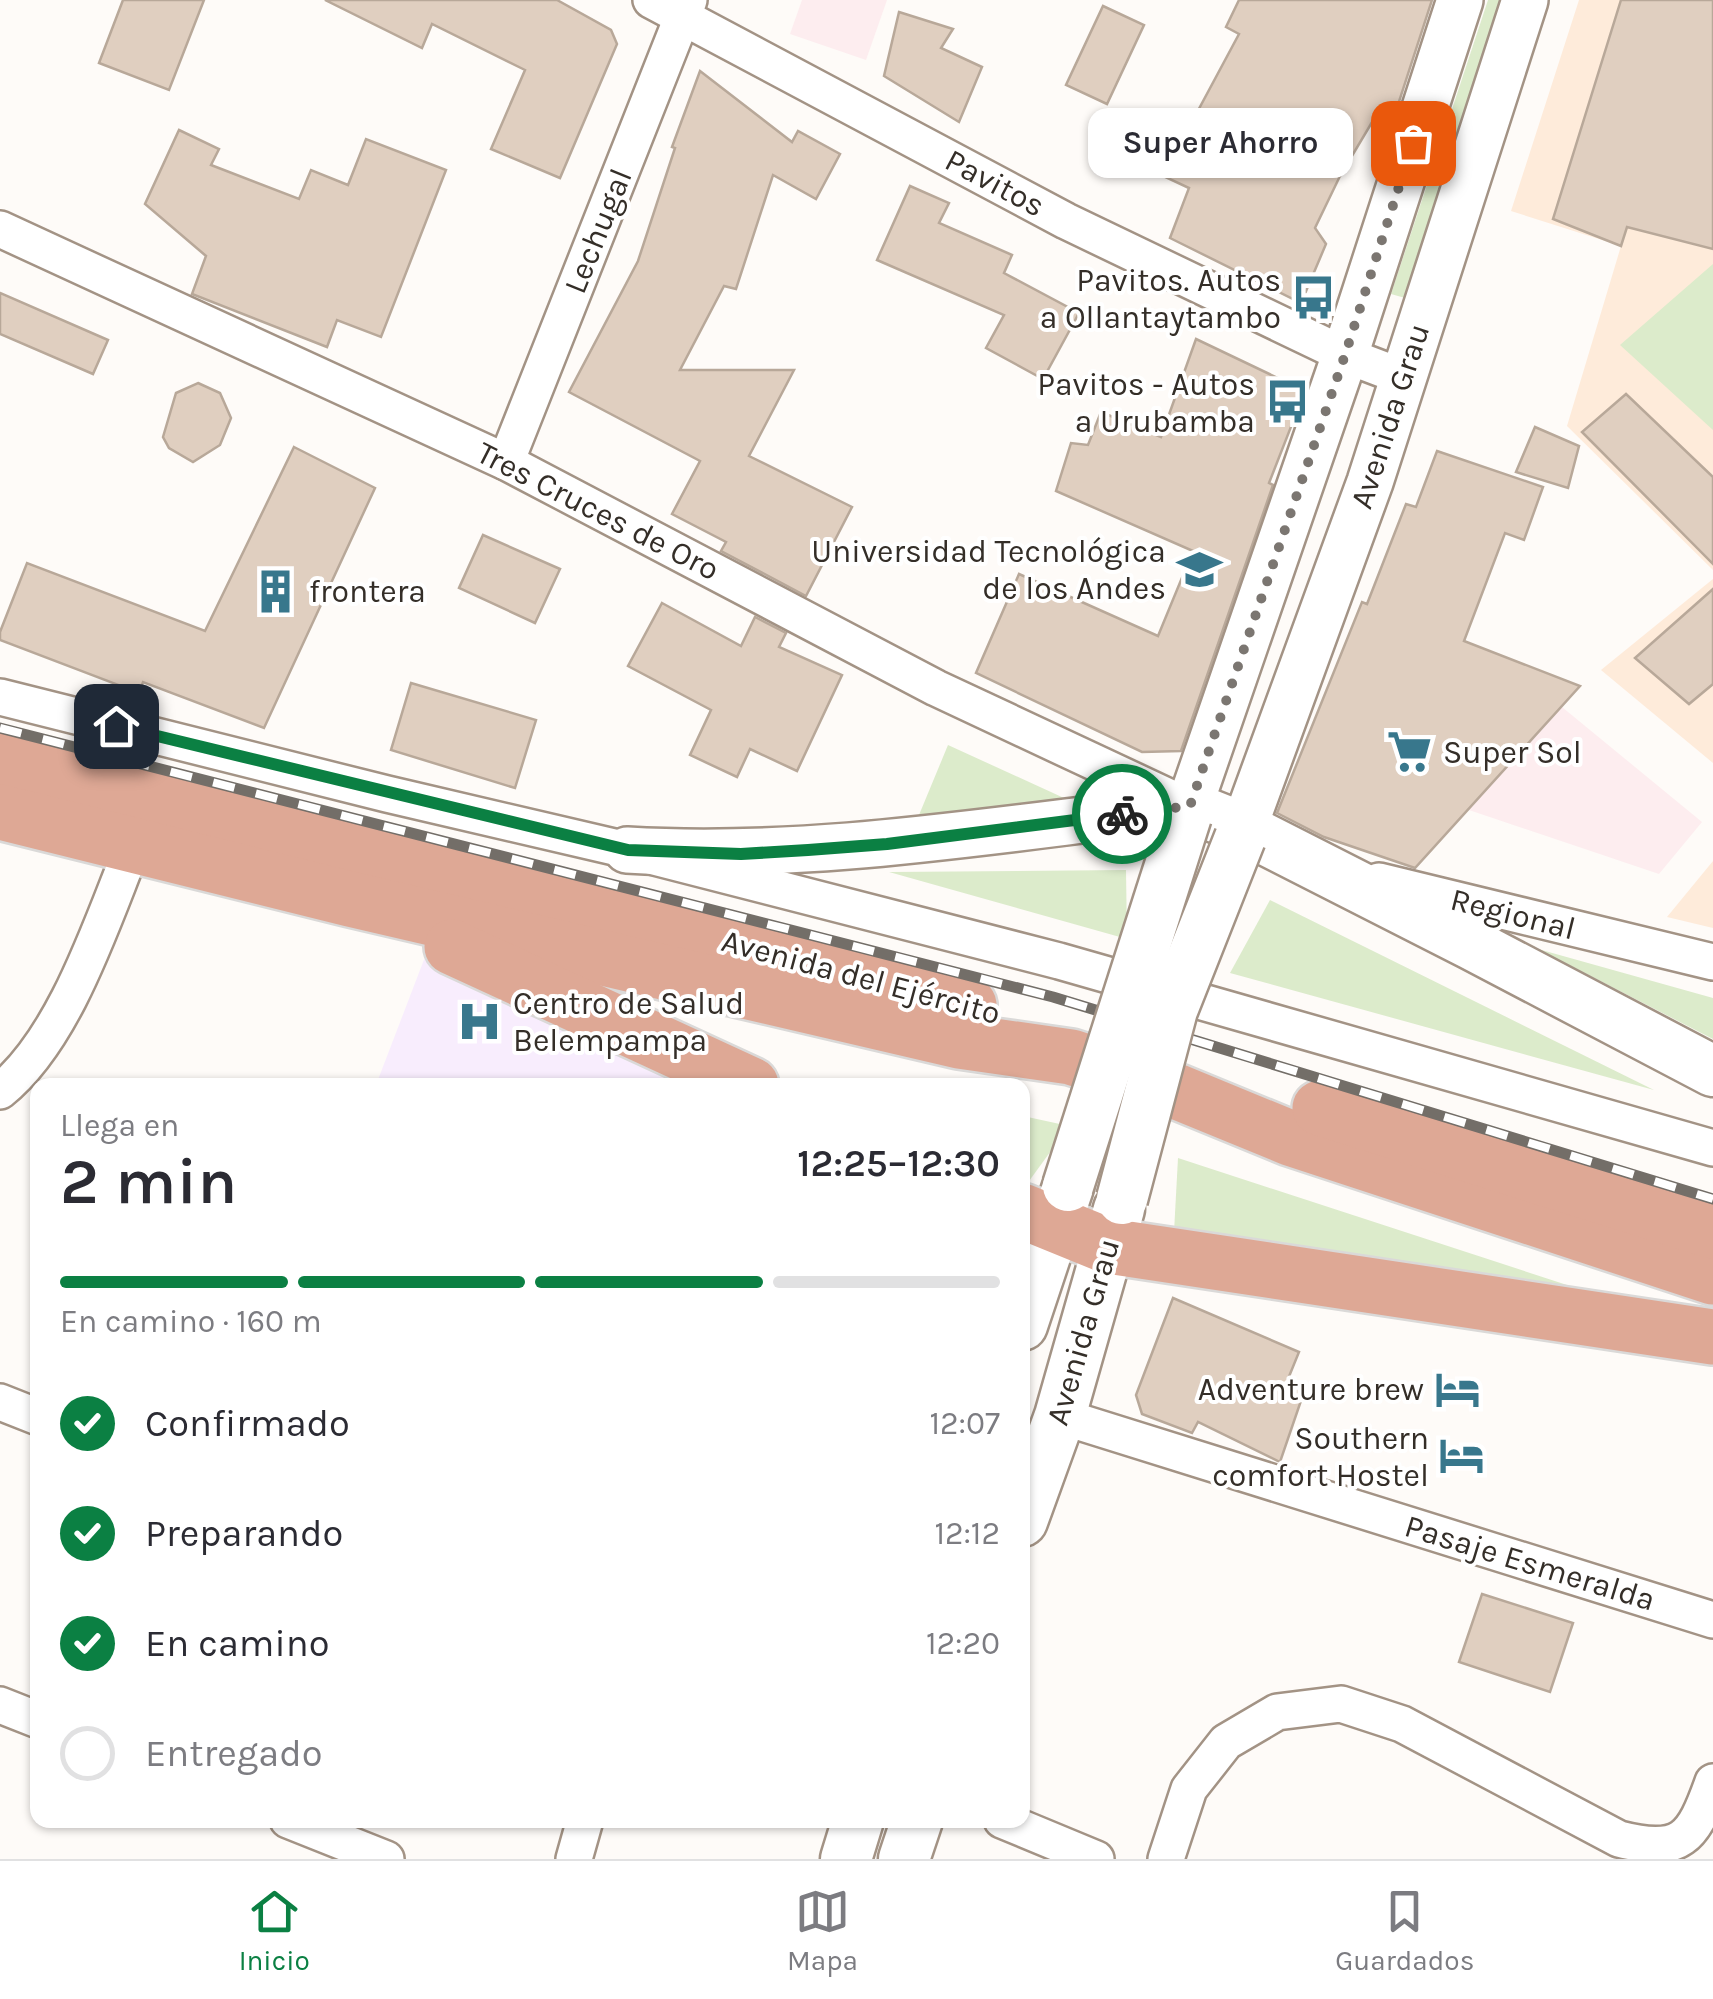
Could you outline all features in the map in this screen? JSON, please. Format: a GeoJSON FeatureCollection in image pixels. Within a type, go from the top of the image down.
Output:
{"type":"FeatureCollection","features":[{"type":"Feature","properties":{"kind":"main road","name":"Avenida del Ejército"},"geometry":{"type":"LineString","coordinates":[[0,758],[1096,1038],[1713,1231]]}},
{"type":"Feature","properties":{"kind":"main road"},"geometry":{"type":"LineString","coordinates":[[1188,811],[1314,865],[1713,1070]]}},
{"type":"Feature","properties":{"kind":"main road","name":"Avenida Grau"},"geometry":{"type":"LineString","coordinates":[[1030,1290],[1049,1207],[1188,811]]}},
{"type":"Feature","properties":{"kind":"main road","name":"Avenida del Ejército"},"geometry":{"type":"LineString","coordinates":[[0,812],[350,899],[959,1041],[1071,1058],[1178,1092],[1290,1138],[1713,1277]]}},
{"type":"Feature","properties":{"kind":"main road","name":"Avenida Grau"},"geometry":{"type":"LineString","coordinates":[[1030,1499],[1060,1416],[1172,1010],[1241,833]]}},
{"type":"Feature","properties":{"kind":"main road"},"geometry":{"type":"LineString","coordinates":[[350,899],[736,1078]]}},
{"type":"Feature","properties":{"kind":"main road"},"geometry":{"type":"LineString","coordinates":[[1049,1207],[1713,1337]]}},
{"type":"Feature","properties":{"kind":"main road"},"geometry":{"type":"LineString","coordinates":[[846,1859],[856,1828]]}},
{"type":"Feature","properties":{"kind":"main road"},"geometry":{"type":"LineString","coordinates":[[904,1859],[914,1828]]}},
{"type":"Feature","properties":{"kind":"street","name":"Pavitos"},"geometry":{"type":"LineString","coordinates":[[651,0],[686,9],[1066,221],[1345,355],[1403,377]]}},
{"type":"Feature","properties":{"kind":"street","name":"Avenida Grau"},"geometry":{"type":"LineString","coordinates":[[1188,811],[1345,355],[1460,0]]}},
{"type":"Feature","properties":{"kind":"street","name":"Avenida Grau"},"geometry":{"type":"LineString","coordinates":[[1241,833],[1370,482],[1525,0]]}},
{"type":"Feature","properties":{"kind":"street","name":"Lechugal"},"geometry":{"type":"LineString","coordinates":[[506,462],[686,9]]}},
{"type":"Feature","properties":{"kind":"street","name":"Tres Cruces de Oro"},"geometry":{"type":"LineString","coordinates":[[0,228],[506,462],[936,688],[1188,811]]}},
{"type":"Feature","properties":{"kind":"street","name":"Avenida del Ejército"},"geometry":{"type":"LineString","coordinates":[[0,697],[628,850],[1058,961],[1713,1148]]}},
{"type":"Feature","properties":{"kind":"street"},"geometry":{"type":"LineString","coordinates":[[628,850],[741,854],[887,844],[1188,811]]}},
{"type":"Feature","properties":{"kind":"street"},"geometry":{"type":"LineString","coordinates":[[0,1091],[42,1046],[87,958],[133,846]]}},
{"type":"Feature","properties":{"kind":"street","name":"Regional"},"geometry":{"type":"LineString","coordinates":[[1314,865],[1713,962]]}},
{"type":"Feature","properties":{"kind":"street"},"geometry":{"type":"LineString","coordinates":[[0,1402],[30,1415]]}},
{"type":"Feature","properties":{"kind":"street","name":"Pasaje Esmeralda"},"geometry":{"type":"LineString","coordinates":[[1060,1416],[1713,1620]]}},
{"type":"Feature","properties":{"kind":"street"},"geometry":{"type":"LineString","coordinates":[[1166,1859],[1189,1789],[1226,1742],[1277,1712],[1341,1704],[1402,1724],[1619,1838],[1650,1846],[1677,1840],[1698,1824],[1713,1782]]}},
{"type":"Feature","properties":{"kind":"street"},"geometry":{"type":"LineString","coordinates":[[0,1705],[30,1717]]}},
{"type":"Feature","properties":{"kind":"street"},"geometry":{"type":"LineString","coordinates":[[308,1828],[386,1859]]}},
{"type":"Feature","properties":{"kind":"street"},"geometry":{"type":"LineString","coordinates":[[574,1859],[583,1828]]}},
{"type":"Feature","properties":{"kind":"street"},"geometry":{"type":"LineString","coordinates":[[1021,1828],[1096,1859]]}},
{"type":"Feature","properties":{"kind":"shaded area"},"geometry":{"type":"Polygon","coordinates":[[[802,0],[887,0],[866,60],[790,34],[802,0]]]}},
{"type":"Feature","properties":{"kind":"shaded area"},"geometry":{"type":"Polygon","coordinates":[[[1579,0],[1713,0],[1713,570],[1567,426],[1621,246],[1511,211],[1579,0]]]}},
{"type":"Feature","properties":{"kind":"shaded area"},"geometry":{"type":"Polygon","coordinates":[[[1713,579],[1713,763],[1601,670],[1713,579]]]}},
{"type":"Feature","properties":{"kind":"shaded area"},"geometry":{"type":"Polygon","coordinates":[[[1551,698],[1702,822],[1659,874],[1460,807],[1551,698]]]}},
{"type":"Feature","properties":{"kind":"shaded area"},"geometry":{"type":"Polygon","coordinates":[[[1713,861],[1713,928],[1667,917],[1713,861]]]}},
{"type":"Feature","properties":{"kind":"shaded area","name":"Centro de Salud Belempampa"},"geometry":{"type":"Polygon","coordinates":[[[425,957],[681,1078],[379,1078],[425,957]]]}},
{"type":"Feature","properties":{"kind":"green space"},"geometry":{"type":"Polygon","coordinates":[[[1488,0],[1504,0],[1405,298],[1391,294],[1488,0]]]}},
{"type":"Feature","properties":{"kind":"green space"},"geometry":{"type":"Polygon","coordinates":[[[1713,264],[1713,430],[1620,345],[1713,264]]]}},
{"type":"Feature","properties":{"kind":"green space"},"geometry":{"type":"Polygon","coordinates":[[[948,745],[1088,809],[919,815],[948,745]]]}},
{"type":"Feature","properties":{"kind":"green space"},"geometry":{"type":"Polygon","coordinates":[[[1126,870],[1127,939],[889,872],[1126,870]]]}},
{"type":"Feature","properties":{"kind":"green space"},"geometry":{"type":"Polygon","coordinates":[[[1270,900],[1654,1090],[1230,973],[1270,900]]]}},
{"type":"Feature","properties":{"kind":"green space"},"geometry":{"type":"Polygon","coordinates":[[[1538,949],[1713,998],[1713,1039],[1538,949]]]}},
{"type":"Feature","properties":{"kind":"green space"},"geometry":{"type":"Polygon","coordinates":[[[1030,1118],[1069,1126],[1030,1180],[1030,1118]]]}},
{"type":"Feature","properties":{"kind":"green space"},"geometry":{"type":"Polygon","coordinates":[[[1178,1158],[1650,1312],[1174,1232],[1178,1158]]]}},
{"type":"Feature","properties":{"kind":"building"},"geometry":{"type":"Polygon","coordinates":[[[123,0],[204,0],[169,90],[99,63],[123,0]]]}},
{"type":"Feature","properties":{"kind":"building"},"geometry":{"type":"Polygon","coordinates":[[[325,0],[557,0],[611,30],[617,44],[560,178],[491,149],[525,70],[432,24],[422,48],[325,0]]]}},
{"type":"Feature","properties":{"kind":"building"},"geometry":{"type":"Polygon","coordinates":[[[1239,0],[1432,0],[1395,114],[1381,107],[1315,228],[1326,244],[1301,303],[1170,238],[1189,188],[1163,176],[1239,34],[1226,27],[1239,0]]]}},
{"type":"Feature","properties":{"kind":"building"},"geometry":{"type":"Polygon","coordinates":[[[1621,0],[1713,0],[1713,249],[1627,227],[1621,246],[1553,219],[1621,0]]]}},
{"type":"Feature","properties":{"kind":"building"},"geometry":{"type":"Polygon","coordinates":[[[1103,6],[1144,25],[1107,104],[1066,85],[1103,6]]]}},
{"type":"Feature","properties":{"kind":"building"},"geometry":{"type":"Polygon","coordinates":[[[899,12],[953,29],[941,48],[982,67],[959,122],[884,76],[899,12]]]}},
{"type":"Feature","properties":{"kind":"building"},"geometry":{"type":"Polygon","coordinates":[[[700,71],[792,142],[798,131],[840,154],[816,199],[773,175],[736,289],[724,286],[680,370],[794,370],[749,456],[852,507],[806,596],[721,551],[726,542],[672,514],[700,461],[569,392],[638,261],[675,148],[672,147],[700,71]]]}},
{"type":"Feature","properties":{"kind":"building"},"geometry":{"type":"Polygon","coordinates":[[[179,130],[219,149],[211,165],[299,199],[311,170],[348,185],[366,139],[446,170],[381,337],[337,320],[327,347],[192,294],[206,256],[145,204],[179,130]]]}},
{"type":"Feature","properties":{"kind":"building"},"geometry":{"type":"Polygon","coordinates":[[[910,186],[949,203],[939,223],[1012,255],[1004,273],[1079,313],[1043,379],[986,348],[1004,315],[877,260],[910,186]]]}},
{"type":"Feature","properties":{"kind":"building"},"geometry":{"type":"Polygon","coordinates":[[[0,293],[108,340],[93,374],[0,334],[0,293]]]}},
{"type":"Feature","properties":{"kind":"building"},"geometry":{"type":"Polygon","coordinates":[[[1196,339],[1305,391],[1269,483],[1273,485],[1181,751],[1142,752],[976,673],[1019,574],[1158,636],[1193,551],[1056,491],[1071,443],[1088,445],[1101,412],[1161,437],[1196,339]]]}},
{"type":"Feature","properties":{"kind":"building"},"geometry":{"type":"Polygon","coordinates":[[[198,383],[220,393],[231,418],[220,445],[193,462],[169,448],[163,437],[176,393],[198,383]]]}},
{"type":"Feature","properties":{"kind":"building"},"geometry":{"type":"Polygon","coordinates":[[[1626,394],[1713,477],[1713,564],[1582,432],[1626,394]]]}},
{"type":"Feature","properties":{"kind":"building"},"geometry":{"type":"Polygon","coordinates":[[[1535,427],[1579,446],[1568,488],[1516,472],[1535,427]]]}},
{"type":"Feature","properties":{"kind":"building","name":"frontera"},"geometry":{"type":"Polygon","coordinates":[[[294,447],[375,488],[264,728],[143,682],[139,693],[0,640],[27,563],[205,631],[294,447]]]}},
{"type":"Feature","properties":{"kind":"building","name":"Super Sol"},"geometry":{"type":"Polygon","coordinates":[[[1437,451],[1543,487],[1524,540],[1505,533],[1464,641],[1580,686],[1415,868],[1324,837],[1277,813],[1362,602],[1367,604],[1406,504],[1416,507],[1437,451]]]}},
{"type":"Feature","properties":{"kind":"building"},"geometry":{"type":"Polygon","coordinates":[[[483,535],[560,569],[535,623],[459,588],[483,535]]]}},
{"type":"Feature","properties":{"kind":"building"},"geometry":{"type":"Polygon","coordinates":[[[1713,589],[1713,684],[1689,704],[1635,658],[1713,589]]]}},
{"type":"Feature","properties":{"kind":"building"},"geometry":{"type":"Polygon","coordinates":[[[662,603],[741,646],[755,617],[786,633],[779,647],[842,675],[797,771],[750,749],[737,777],[690,755],[711,710],[628,666],[662,603]]]}},
{"type":"Feature","properties":{"kind":"building"},"geometry":{"type":"Polygon","coordinates":[[[411,683],[536,720],[515,788],[391,750],[411,683]]]}},
{"type":"Feature","properties":{"kind":"building"},"geometry":{"type":"Polygon","coordinates":[[[1173,1298],[1299,1352],[1288,1379],[1305,1389],[1280,1462],[1198,1422],[1192,1433],[1142,1414],[1136,1395],[1173,1298]]]}},
{"type":"Feature","properties":{"kind":"building"},"geometry":{"type":"Polygon","coordinates":[[[1482,1594],[1573,1623],[1550,1692],[1459,1662],[1482,1594]]]}},
{"type":"Feature","properties":{"kind":"railway"},"geometry":{"type":"LineString","coordinates":[[0,728],[1053,997],[1713,1199]]}},
{"type":"Feature","properties":{"kind":"way so far"},"geometry":{"type":"LineString","coordinates":[[1122,814],[1190,806],[1345,355],[1413,143]]}},
{"type":"Feature","properties":{"kind":"place","name":"Super Ahorro"},"geometry":{"type":"Point","coordinates":[1413,143]}},
{"type":"Feature","properties":{"kind":"place","name":"Pavitos. Autos a Ollantaytambo"},"geometry":{"type":"Point","coordinates":[1314,298]}},
{"type":"Feature","properties":{"kind":"place","name":"Pavitos - Autos a Urubamba"},"geometry":{"type":"Point","coordinates":[1288,402]}},
{"type":"Feature","properties":{"kind":"place","name":"Universidad Tecnológica de los Andes"},"geometry":{"type":"Point","coordinates":[1199,569]}},
{"type":"Feature","properties":{"kind":"place","name":"frontera"},"geometry":{"type":"Point","coordinates":[276,591]}},
{"type":"Feature","properties":{"kind":"place","name":"Super Sol"},"geometry":{"type":"Point","coordinates":[1410,752]}},
{"type":"Feature","properties":{"kind":"place","name":"Centro de Salud Belempampa"},"geometry":{"type":"Point","coordinates":[480,1021]}},
{"type":"Feature","properties":{"kind":"place","name":"Adventure brew"},"geometry":{"type":"Point","coordinates":[1457,1389]}},
{"type":"Feature","properties":{"kind":"place","name":"Southern comfort Hostel"},"geometry":{"type":"Point","coordinates":[1462,1456]}},
{"type":"Feature","properties":{"kind":"route"},"geometry":{"type":"LineString","coordinates":[[116,726],[628,850],[741,854],[808,850],[887,844],[1122,814]]}}]}
